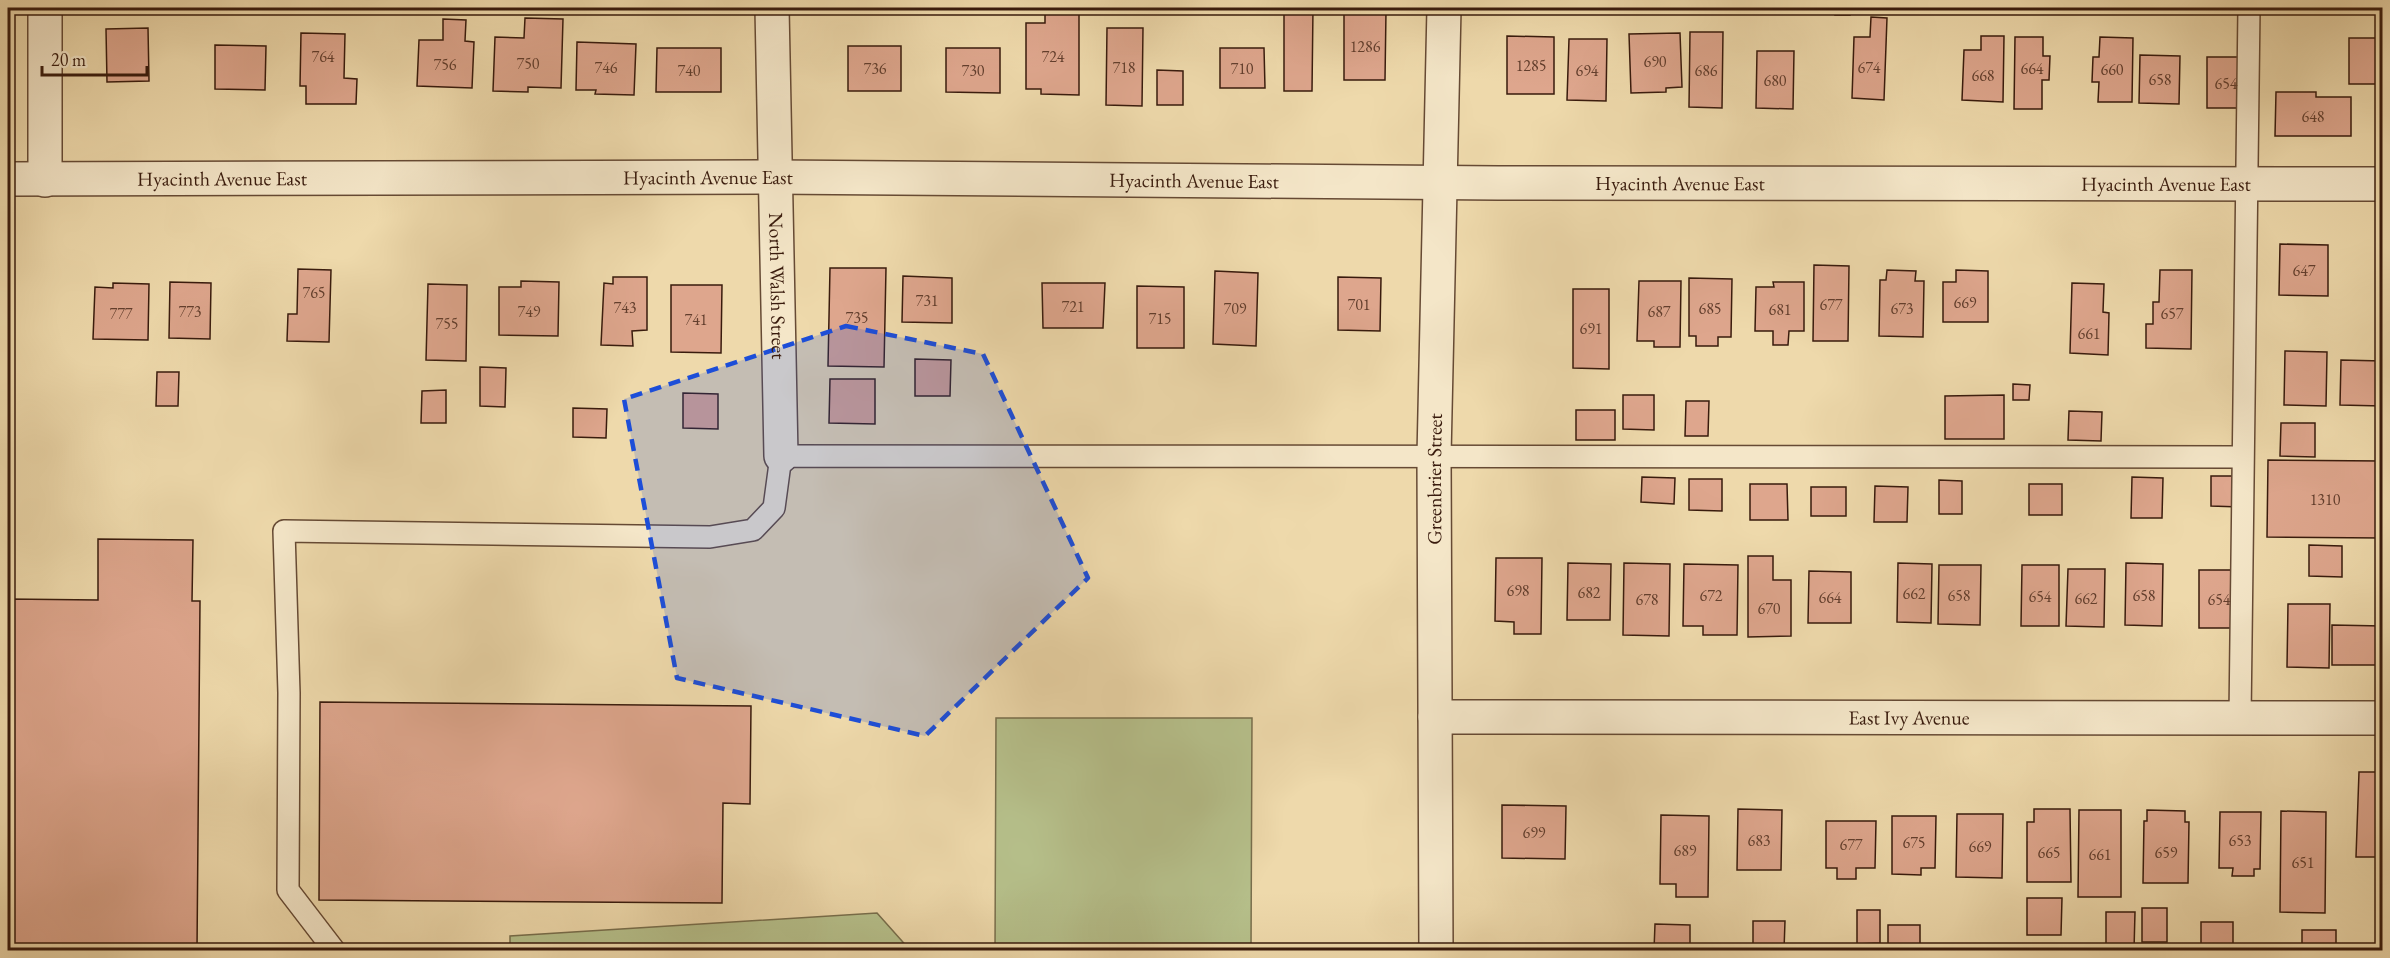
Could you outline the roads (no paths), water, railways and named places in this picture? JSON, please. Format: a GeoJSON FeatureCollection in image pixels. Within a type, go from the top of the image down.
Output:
{"type":"FeatureCollection","features":[{"type":"Feature","properties":{"kind":"street"},"geometry":{"type":"LineString","coordinates":[[45,8],[45,180]]}},
{"type":"Feature","properties":{"kind":"street","name":"North Walsh Street"},"geometry":{"type":"LineString","coordinates":[[772,8],[781,456]]}},
{"type":"Feature","properties":{"kind":"street","name":"Greenbrier Street"},"geometry":{"type":"LineString","coordinates":[[1436,951],[1434,456],[1444,8]]}},
{"type":"Feature","properties":{"kind":"street","name":"Hyacinth Avenue East"},"geometry":{"type":"LineString","coordinates":[[8,179],[774,177],[1439,183],[2382,184]]}},
{"type":"Feature","properties":{"kind":"street","name":"East Ivy Avenue"},"geometry":{"type":"LineString","coordinates":[[1435,717],[2382,718]]}},
{"type":"Feature","properties":{"kind":"lane"},"geometry":{"type":"LineString","coordinates":[[2240,718],[2249,8]]}},
{"type":"Feature","properties":{"kind":"lane"},"geometry":{"type":"LineString","coordinates":[[334,951],[288,890],[289,693],[284,531],[710,537],[753,530],[774,508],[781,456],[2243,457]]}}]}
